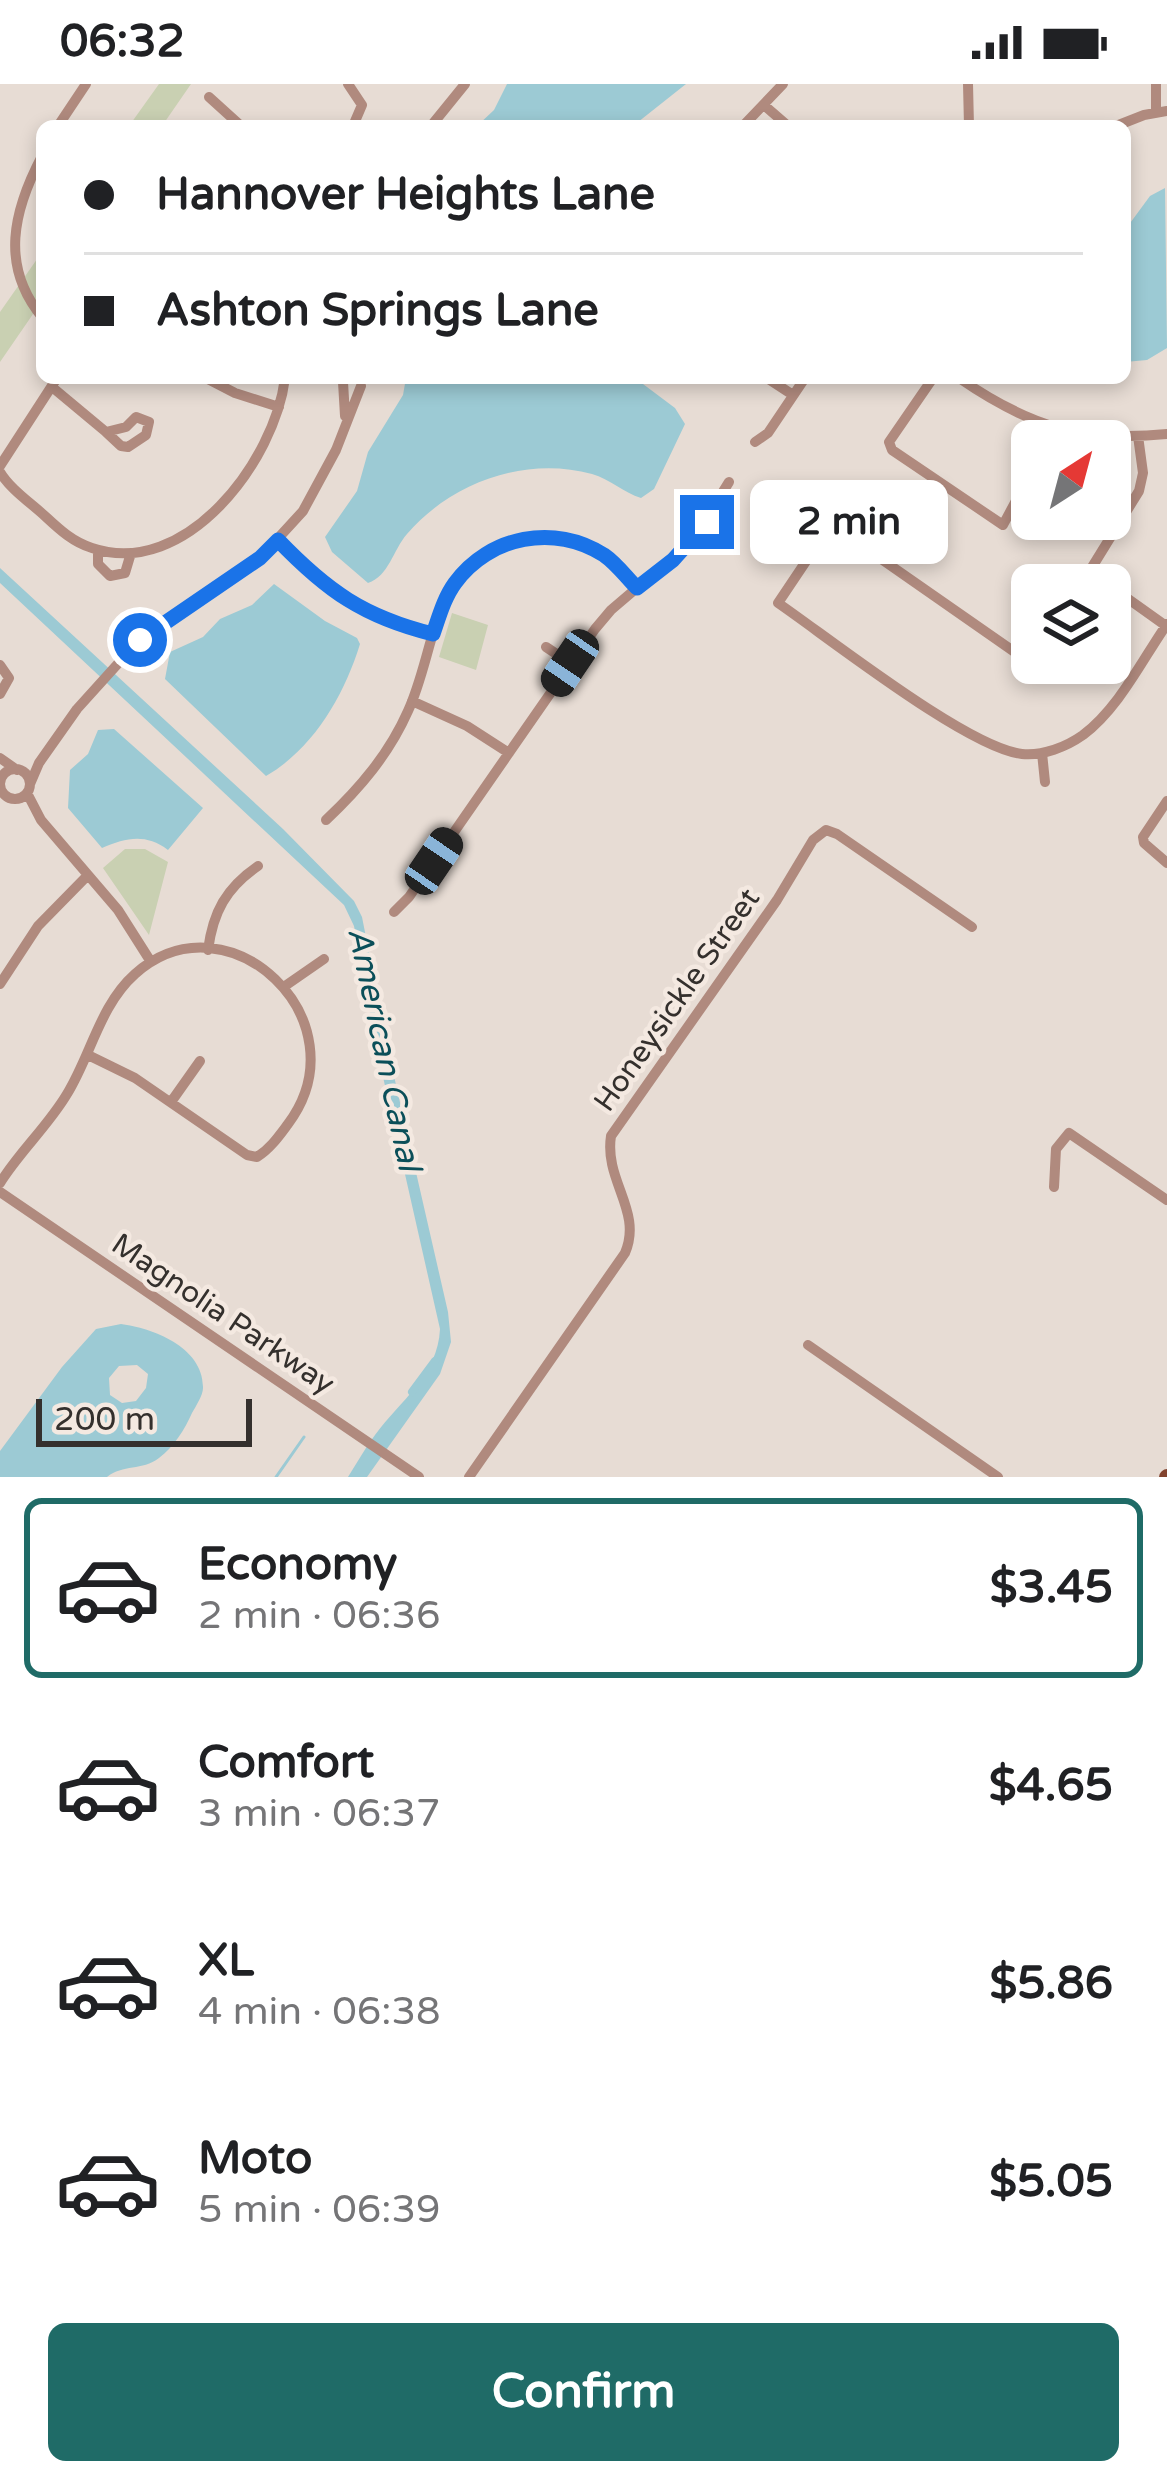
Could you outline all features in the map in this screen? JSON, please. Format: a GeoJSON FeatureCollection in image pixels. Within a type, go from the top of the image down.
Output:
{"type":"FeatureCollection","features":[{"type":"Feature","properties":{"kind":"street"},"geometry":{"type":"LineString","coordinates":[[62,120],[86,84]]}},
{"type":"Feature","properties":{"kind":"street"},"geometry":{"type":"LineString","coordinates":[[348,84],[362,105],[356,120]]}},
{"type":"Feature","properties":{"kind":"street"},"geometry":{"type":"LineString","coordinates":[[750,120],[783,84]]}},
{"type":"Feature","properties":{"kind":"street"},"geometry":{"type":"LineString","coordinates":[[968,84],[969,120]]}},
{"type":"Feature","properties":{"kind":"street"},"geometry":{"type":"LineString","coordinates":[[1131,121],[1161,111],[1156,84]]}},
{"type":"Feature","properties":{"kind":"street"},"geometry":{"type":"LineString","coordinates":[[435,120],[458,86]]}},
{"type":"Feature","properties":{"kind":"street"},"geometry":{"type":"LineString","coordinates":[[209,98],[234,120]]}},
{"type":"Feature","properties":{"kind":"street"},"geometry":{"type":"LineString","coordinates":[[765,106],[781,120]]}},
{"type":"Feature","properties":{"kind":"street"},"geometry":{"type":"LineString","coordinates":[[36,169],[5,252],[36,308]]}},
{"type":"Feature","properties":{"kind":"street"},"geometry":{"type":"LineString","coordinates":[[54,384],[0,469],[2,478],[64,533],[98,550],[131,553],[159,547],[221,505],[259,458],[284,384]]}},
{"type":"Feature","properties":{"kind":"street"},"geometry":{"type":"LineString","coordinates":[[56,384],[106,432]]}},
{"type":"Feature","properties":{"kind":"street"},"geometry":{"type":"LineString","coordinates":[[218,384],[279,406]]}},
{"type":"Feature","properties":{"kind":"street"},"geometry":{"type":"LineString","coordinates":[[341,384],[344,425]]}},
{"type":"Feature","properties":{"kind":"street"},"geometry":{"type":"LineString","coordinates":[[6,797],[28,788],[38,763],[101,682],[147,635],[260,558],[278,540],[312,496],[363,384]]}},
{"type":"Feature","properties":{"kind":"street"},"geometry":{"type":"LineString","coordinates":[[776,384],[793,395]]}},
{"type":"Feature","properties":{"kind":"street"},"geometry":{"type":"LineString","coordinates":[[755,442],[768,433],[801,384]]}},
{"type":"Feature","properties":{"kind":"street"},"geometry":{"type":"LineString","coordinates":[[929,384],[889,446],[1003,525],[1011,510]]}},
{"type":"Feature","properties":{"kind":"street"},"geometry":{"type":"LineString","coordinates":[[967,384],[1031,420]]}},
{"type":"Feature","properties":{"kind":"street"},"geometry":{"type":"LineString","coordinates":[[1131,436],[1167,434]]}},
{"type":"Feature","properties":{"kind":"street"},"geometry":{"type":"LineString","coordinates":[[1095,564],[1139,491],[1138,436]]}},
{"type":"Feature","properties":{"kind":"street"},"geometry":{"type":"LineString","coordinates":[[394,912],[611,610],[693,540],[729,482]]}},
{"type":"Feature","properties":{"kind":"street"},"geometry":{"type":"LineString","coordinates":[[1011,644],[831,524],[778,603],[976,738],[1019,754],[1067,745],[1092,727],[1166,625],[1131,601]]}},
{"type":"Feature","properties":{"kind":"street"},"geometry":{"type":"LineString","coordinates":[[326,820],[378,765],[412,701],[454,584],[492,549],[514,541],[562,538],[603,555],[637,588]]}},
{"type":"Feature","properties":{"kind":"street"},"geometry":{"type":"LineString","coordinates":[[278,540],[342,599],[381,619],[433,634]]}},
{"type":"Feature","properties":{"kind":"street"},"geometry":{"type":"LineString","coordinates":[[98,550],[98,564],[110,575],[125,573],[131,553]]}},
{"type":"Feature","properties":{"kind":"street"},"geometry":{"type":"LineString","coordinates":[[545,647],[570,663]]}},
{"type":"Feature","properties":{"kind":"street"},"geometry":{"type":"LineString","coordinates":[[0,665],[9,678],[0,694]]}},
{"type":"Feature","properties":{"kind":"street"},"geometry":{"type":"LineString","coordinates":[[412,701],[508,752]]}},
{"type":"Feature","properties":{"kind":"street"},"geometry":{"type":"LineString","coordinates":[[1042,753],[1046,782]]}},
{"type":"Feature","properties":{"kind":"street"},"geometry":{"type":"LineString","coordinates":[[0,758],[19,770],[40,820]]}},
{"type":"Feature","properties":{"kind":"street"},"geometry":{"type":"LineString","coordinates":[[38,763],[8,771],[1,778],[6,797],[40,820],[118,910],[151,962]]}},
{"type":"Feature","properties":{"kind":"street"},"geometry":{"type":"LineString","coordinates":[[1167,802],[1144,837],[1144,843],[1167,862]]}},
{"type":"Feature","properties":{"kind":"street","name":"Honeysickle Street"},"geometry":{"type":"LineString","coordinates":[[469,1477],[626,1253],[631,1220],[609,1164],[610,1136],[777,900],[813,840],[826,830],[837,834],[972,927]]}},
{"type":"Feature","properties":{"kind":"street"},"geometry":{"type":"LineString","coordinates":[[208,950],[211,926],[224,897],[258,866]]}},
{"type":"Feature","properties":{"kind":"street"},"geometry":{"type":"LineString","coordinates":[[0,984],[38,926],[88,875]]}},
{"type":"Feature","properties":{"kind":"street"},"geometry":{"type":"LineString","coordinates":[[0,1183],[56,1112],[111,1002],[151,962],[172,954],[208,950],[234,954],[257,964],[285,986],[307,1025],[308,1080],[297,1111],[257,1157],[247,1155],[135,1078],[88,1055]]}},
{"type":"Feature","properties":{"kind":"street"},"geometry":{"type":"LineString","coordinates":[[285,986],[324,959]]}},
{"type":"Feature","properties":{"kind":"street"},"geometry":{"type":"LineString","coordinates":[[171,1102],[200,1061]]}},
{"type":"Feature","properties":{"kind":"street"},"geometry":{"type":"LineString","coordinates":[[1054,1186],[1056,1149],[1069,1133],[1167,1200]]}},
{"type":"Feature","properties":{"kind":"street","name":"Magnolia Parkway"},"geometry":{"type":"LineString","coordinates":[[0,1192],[419,1477]]}},
{"type":"Feature","properties":{"kind":"street"},"geometry":{"type":"LineString","coordinates":[[808,1345],[998,1477]]}},
{"type":"Feature","properties":{"kind":"green space"},"geometry":{"type":"Polygon","coordinates":[[[159,84],[191,84],[166,120],[133,120],[159,84]]]}},
{"type":"Feature","properties":{"kind":"green space"},"geometry":{"type":"Polygon","coordinates":[[[36,261],[36,310],[0,362],[0,312],[36,261]]]}},
{"type":"Feature","properties":{"kind":"green space"},"geometry":{"type":"Polygon","coordinates":[[[452,613],[488,625],[476,670],[439,657],[452,613]]]}},
{"type":"Feature","properties":{"kind":"green space"},"geometry":{"type":"Polygon","coordinates":[[[125,849],[145,849],[168,862],[149,935],[103,868],[125,849]]]}},
{"type":"Feature","properties":{"kind":"water"},"geometry":{"type":"Polygon","coordinates":[[[507,84],[686,84],[641,120],[483,120],[507,84]]]}},
{"type":"Feature","properties":{"kind":"water"},"geometry":{"type":"Polygon","coordinates":[[[1165,188],[1167,348],[1147,360],[1131,361],[1131,222],[1150,196],[1165,188]]]}},
{"type":"Feature","properties":{"kind":"water"},"geometry":{"type":"Polygon","coordinates":[[[405,384],[643,384],[675,408],[685,424],[654,489],[641,498],[599,476],[567,469],[541,468],[491,478],[445,500],[425,516],[402,540],[381,575],[368,583],[332,552],[325,537],[357,491],[368,452],[405,384]]]}},
{"type":"Feature","properties":{"kind":"water","name":"American Canal"},"geometry":{"type":"Polygon","coordinates":[[[0,568],[283,829],[354,901],[362,917],[451,1342],[440,1374],[367,1477],[348,1477],[425,1374],[440,1329],[354,926],[344,905],[0,583],[0,568]]]}},
{"type":"Feature","properties":{"kind":"water"},"geometry":{"type":"Polygon","coordinates":[[[274,584],[360,644],[325,719],[298,751],[266,776],[165,679],[170,652],[203,637],[220,619],[252,605],[274,584]]]}},
{"type":"Feature","properties":{"kind":"water"},"geometry":{"type":"Polygon","coordinates":[[[114,729],[203,808],[168,850],[135,839],[102,848],[68,808],[70,770],[88,754],[98,730],[114,729]]]}},
{"type":"Feature","properties":{"kind":"water"},"geometry":{"type":"Polygon","coordinates":[[[121,1324],[147,1330],[174,1342],[195,1361],[203,1391],[182,1432],[153,1462],[107,1477],[0,1477],[0,1451],[96,1329],[121,1324]],[[137,1365],[119,1366],[109,1378],[110,1395],[122,1403],[136,1401],[146,1388],[148,1374],[137,1365]]]}},
{"type":"Feature","properties":{"kind":"waterway","name":"American Canal"},"geometry":{"type":"LineString","coordinates":[[412,1392],[435,1361]]}},
{"type":"Feature","properties":{"kind":"waterway"},"geometry":{"type":"LineString","coordinates":[[276,1477],[304,1437]]}},
{"type":"Feature","properties":{"kind":"route"},"geometry":{"type":"LineString","coordinates":[[140,640],[260,558],[278,540],[342,599],[381,619],[433,634],[454,584],[492,549],[514,541],[562,538],[603,555],[637,588],[673,560],[707,522]]}}]}
